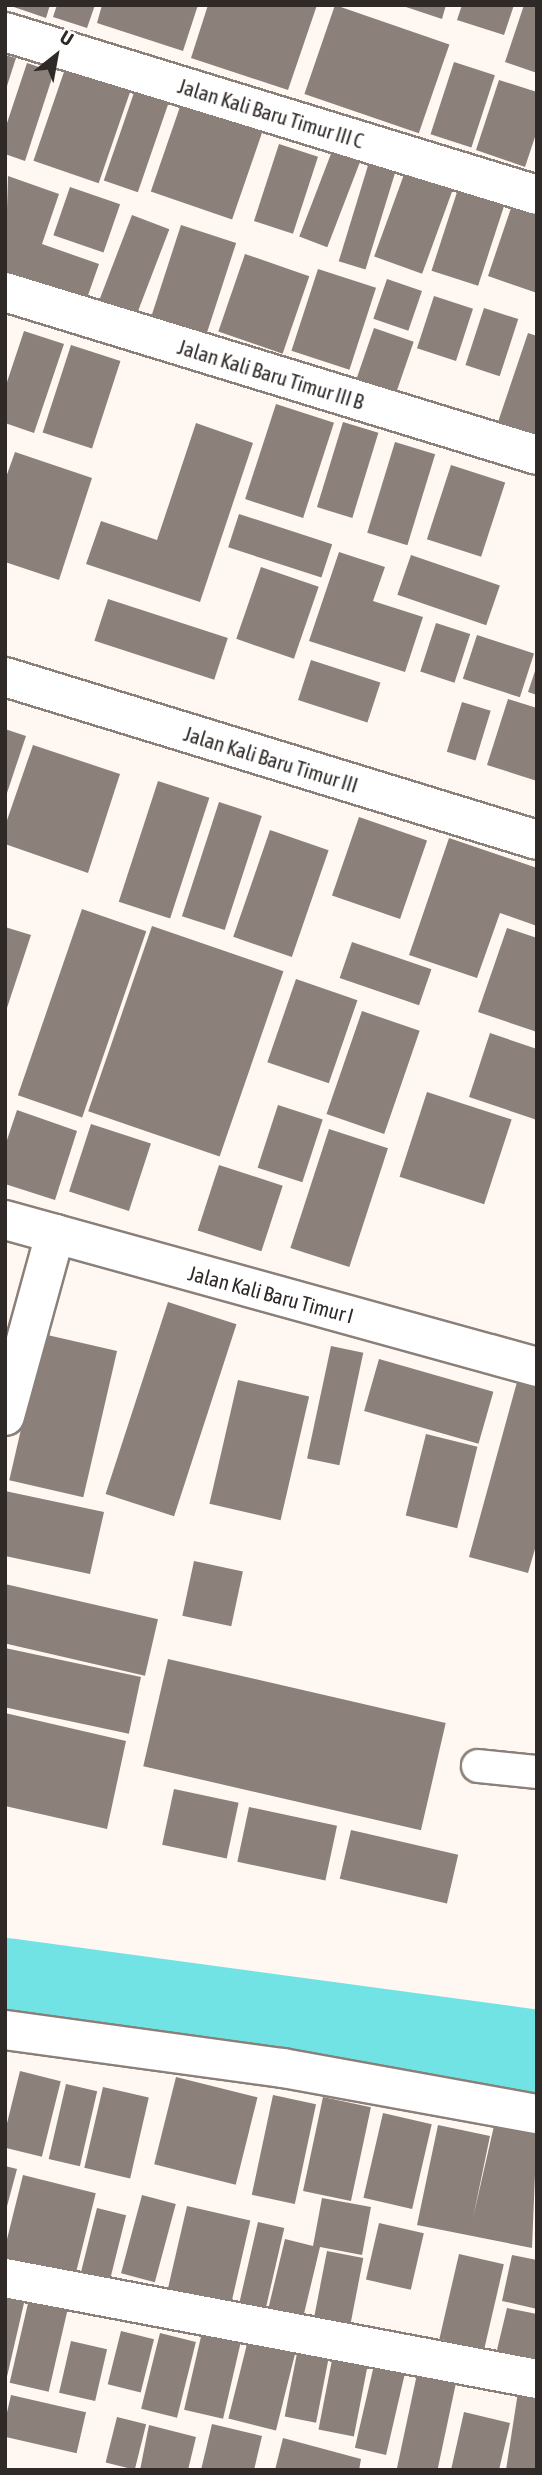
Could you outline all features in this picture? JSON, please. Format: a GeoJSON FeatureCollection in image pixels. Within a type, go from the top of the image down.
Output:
{"type":"FeatureCollection","features":[{"type":"Feature","properties":{"kind":"street","name":"Jalan Kali Baru Timur III C"},"geometry":{"type":"LineString","coordinates":[[5,32],[537,195]]}},
{"type":"Feature","properties":{"kind":"street","name":"Jalan Kali Baru Timur III B"},"geometry":{"type":"LineString","coordinates":[[5,292],[537,455]]}},
{"type":"Feature","properties":{"kind":"street","name":"Jalan Kali Baru Timur III"},"geometry":{"type":"LineString","coordinates":[[5,677],[537,840]]}},
{"type":"Feature","properties":{"kind":"street","name":"Jalan Kali Baru Timur I"},"geometry":{"type":"LineString","coordinates":[[5,1220],[537,1367]]}},
{"type":"Feature","properties":{"kind":"street"},"geometry":{"type":"LineString","coordinates":[[5,1416],[55,1234]]}},
{"type":"Feature","properties":{"kind":"street"},"geometry":{"type":"LineString","coordinates":[[5,2030],[283,2068],[537,2114]]}},
{"type":"Feature","properties":{"kind":"street"},"geometry":{"type":"LineString","coordinates":[[5,2278],[537,2379]]}},
{"type":"Feature","properties":{"kind":"lane"},"geometry":{"type":"LineString","coordinates":[[478,1766],[537,1772]]}},
{"type":"Feature","properties":{"kind":"building"},"geometry":{"type":"Polygon","coordinates":[[[8,5],[50,5],[46,18],[8,5]]]}},
{"type":"Feature","properties":{"kind":"building"},"geometry":{"type":"Polygon","coordinates":[[[57,5],[95,5],[87,28],[53,17],[57,5]]]}},
{"type":"Feature","properties":{"kind":"building"},"geometry":{"type":"Polygon","coordinates":[[[102,5],[198,5],[183,51],[97,23],[102,5]]]}},
{"type":"Feature","properties":{"kind":"building"},"geometry":{"type":"Polygon","coordinates":[[[208,5],[317,5],[288,90],[191,58],[208,5]]]}},
{"type":"Feature","properties":{"kind":"building"},"geometry":{"type":"Polygon","coordinates":[[[335,5],[449,44],[419,133],[304,94],[335,5]]]}},
{"type":"Feature","properties":{"kind":"building"},"geometry":{"type":"Polygon","coordinates":[[[400,5],[446,5],[442,19],[400,5]]]}},
{"type":"Feature","properties":{"kind":"building"},"geometry":{"type":"Polygon","coordinates":[[[462,5],[514,5],[504,35],[457,20],[462,5]]]}},
{"type":"Feature","properties":{"kind":"building"},"geometry":{"type":"Polygon","coordinates":[[[524,5],[537,5],[537,73],[505,62],[524,5]]]}},
{"type":"Feature","properties":{"kind":"building"},"geometry":{"type":"Polygon","coordinates":[[[5,55],[16,58],[6,89],[5,89],[5,55]]]}},
{"type":"Feature","properties":{"kind":"building"},"geometry":{"type":"Polygon","coordinates":[[[454,62],[495,75],[471,148],[431,134],[454,62]]]}},
{"type":"Feature","properties":{"kind":"building"},"geometry":{"type":"Polygon","coordinates":[[[27,63],[54,72],[25,161],[5,154],[5,129],[27,63]]]}},
{"type":"Feature","properties":{"kind":"building"},"geometry":{"type":"Polygon","coordinates":[[[65,69],[130,91],[99,183],[33,161],[65,69]]]}},
{"type":"Feature","properties":{"kind":"building"},"geometry":{"type":"Polygon","coordinates":[[[499,80],[537,92],[537,131],[525,167],[476,150],[499,80]]]}},
{"type":"Feature","properties":{"kind":"building"},"geometry":{"type":"Polygon","coordinates":[[[137,84],[171,96],[138,192],[104,180],[137,84]]]}},
{"type":"Feature","properties":{"kind":"building"},"geometry":{"type":"Polygon","coordinates":[[[183,98],[264,126],[232,220],[151,192],[183,98]]]}},
{"type":"Feature","properties":{"kind":"building"},"geometry":{"type":"Polygon","coordinates":[[[279,144],[318,157],[293,234],[254,221],[279,144]]]}},
{"type":"Feature","properties":{"kind":"building"},"geometry":{"type":"Polygon","coordinates":[[[334,146],[362,157],[327,247],[299,237],[334,146]]]}},
{"type":"Feature","properties":{"kind":"building"},"geometry":{"type":"Polygon","coordinates":[[[370,159],[397,167],[365,270],[339,261],[370,159]]]}},
{"type":"Feature","properties":{"kind":"building"},"geometry":{"type":"Polygon","coordinates":[[[406,169],[454,186],[422,274],[374,256],[406,169]]]}},
{"type":"Feature","properties":{"kind":"building"},"geometry":{"type":"Polygon","coordinates":[[[8,176],[59,194],[42,244],[99,264],[86,301],[5,273],[8,176]]]}},
{"type":"Feature","properties":{"kind":"building"},"geometry":{"type":"Polygon","coordinates":[[[459,186],[506,201],[478,286],[431,271],[459,186]]]}},
{"type":"Feature","properties":{"kind":"building"},"geometry":{"type":"Polygon","coordinates":[[[70,187],[120,204],[104,252],[53,235],[70,187]]]}},
{"type":"Feature","properties":{"kind":"building"},"geometry":{"type":"Polygon","coordinates":[[[511,208],[537,216],[537,293],[488,276],[511,208]]]}},
{"type":"Feature","properties":{"kind":"building"},"geometry":{"type":"Polygon","coordinates":[[[132,215],[169,229],[135,320],[97,306],[132,215]]]}},
{"type":"Feature","properties":{"kind":"building"},"geometry":{"type":"Polygon","coordinates":[[[181,225],[236,243],[206,337],[150,319],[181,225]]]}},
{"type":"Feature","properties":{"kind":"building"},"geometry":{"type":"Polygon","coordinates":[[[245,254],[309,276],[283,354],[218,332],[245,254]]]}},
{"type":"Feature","properties":{"kind":"building"},"geometry":{"type":"Polygon","coordinates":[[[318,269],[376,288],[349,370],[291,351],[318,269]]]}},
{"type":"Feature","properties":{"kind":"building"},"geometry":{"type":"Polygon","coordinates":[[[387,279],[422,291],[408,331],[373,319],[387,279]]]}},
{"type":"Feature","properties":{"kind":"building"},"geometry":{"type":"Polygon","coordinates":[[[434,296],[473,309],[456,361],[417,348],[434,296]]]}},
{"type":"Feature","properties":{"kind":"building"},"geometry":{"type":"Polygon","coordinates":[[[484,308],[518,319],[500,376],[465,365],[484,308]]]}},
{"type":"Feature","properties":{"kind":"building"},"geometry":{"type":"Polygon","coordinates":[[[374,328],[414,342],[396,394],[356,380],[374,328]]]}},
{"type":"Feature","properties":{"kind":"building"},"geometry":{"type":"Polygon","coordinates":[[[24,331],[64,344],[34,433],[5,423],[5,388],[24,331]]]}},
{"type":"Feature","properties":{"kind":"building"},"geometry":{"type":"Polygon","coordinates":[[[528,333],[537,336],[537,435],[498,422],[528,333]]]}},
{"type":"Feature","properties":{"kind":"building"},"geometry":{"type":"Polygon","coordinates":[[[71,345],[120,361],[92,449],[43,432],[71,345]]]}},
{"type":"Feature","properties":{"kind":"building"},"geometry":{"type":"Polygon","coordinates":[[[276,404],[334,423],[303,518],[245,499],[276,404]]]}},
{"type":"Feature","properties":{"kind":"building"},"geometry":{"type":"Polygon","coordinates":[[[343,422],[378,433],[352,518],[317,507],[343,422]]]}},
{"type":"Feature","properties":{"kind":"building"},"geometry":{"type":"Polygon","coordinates":[[[196,423],[253,443],[200,602],[86,564],[101,521],[157,540],[196,423]]]}},
{"type":"Feature","properties":{"kind":"building"},"geometry":{"type":"Polygon","coordinates":[[[395,442],[435,454],[407,545],[367,533],[395,442]]]}},
{"type":"Feature","properties":{"kind":"building"},"geometry":{"type":"Polygon","coordinates":[[[15,452],[92,478],[59,580],[5,562],[5,480],[15,452]]]}},
{"type":"Feature","properties":{"kind":"building"},"geometry":{"type":"Polygon","coordinates":[[[451,465],[505,483],[481,557],[427,539],[451,465]]]}},
{"type":"Feature","properties":{"kind":"building"},"geometry":{"type":"Polygon","coordinates":[[[239,514],[332,544],[321,578],[228,547],[239,514]]]}},
{"type":"Feature","properties":{"kind":"building"},"geometry":{"type":"Polygon","coordinates":[[[339,552],[385,567],[373,601],[423,617],[405,672],[309,641],[339,552]]]}},
{"type":"Feature","properties":{"kind":"building"},"geometry":{"type":"Polygon","coordinates":[[[411,555],[500,586],[486,625],[397,595],[411,555]]]}},
{"type":"Feature","properties":{"kind":"building"},"geometry":{"type":"Polygon","coordinates":[[[261,567],[319,587],[294,659],[236,639],[261,567]]]}},
{"type":"Feature","properties":{"kind":"building"},"geometry":{"type":"Polygon","coordinates":[[[108,599],[228,638],[214,680],[94,641],[108,599]]]}},
{"type":"Feature","properties":{"kind":"building"},"geometry":{"type":"Polygon","coordinates":[[[436,623],[470,634],[454,683],[420,672],[436,623]]]}},
{"type":"Feature","properties":{"kind":"building"},"geometry":{"type":"Polygon","coordinates":[[[477,635],[534,654],[520,697],[463,679],[477,635]]]}},
{"type":"Feature","properties":{"kind":"building"},"geometry":{"type":"Polygon","coordinates":[[[311,660],[380,683],[367,723],[298,700],[311,660]]]}},
{"type":"Feature","properties":{"kind":"building"},"geometry":{"type":"Polygon","coordinates":[[[537,665],[537,695],[528,692],[537,665]]]}},
{"type":"Feature","properties":{"kind":"building"},"geometry":{"type":"Polygon","coordinates":[[[508,699],[537,708],[537,781],[487,765],[508,699]]]}},
{"type":"Feature","properties":{"kind":"building"},"geometry":{"type":"Polygon","coordinates":[[[462,702],[491,711],[475,760],[447,752],[462,702]]]}},
{"type":"Feature","properties":{"kind":"building"},"geometry":{"type":"Polygon","coordinates":[[[5,729],[26,736],[6,796],[5,796],[5,729]]]}},
{"type":"Feature","properties":{"kind":"building"},"geometry":{"type":"Polygon","coordinates":[[[33,745],[120,774],[88,873],[5,844],[5,826],[33,745]]]}},
{"type":"Feature","properties":{"kind":"building"},"geometry":{"type":"Polygon","coordinates":[[[158,781],[209,798],[170,918],[119,902],[158,781]]]}},
{"type":"Feature","properties":{"kind":"building"},"geometry":{"type":"Polygon","coordinates":[[[219,802],[262,816],[225,930],[182,916],[219,802]]]}},
{"type":"Feature","properties":{"kind":"building"},"geometry":{"type":"Polygon","coordinates":[[[359,817],[427,840],[400,919],[332,895],[359,817]]]}},
{"type":"Feature","properties":{"kind":"building"},"geometry":{"type":"Polygon","coordinates":[[[270,830],[329,850],[292,957],[233,937],[270,830]]]}},
{"type":"Feature","properties":{"kind":"building"},"geometry":{"type":"Polygon","coordinates":[[[449,838],[537,868],[537,926],[500,913],[477,978],[409,955],[449,838]]]}},
{"type":"Feature","properties":{"kind":"building"},"geometry":{"type":"Polygon","coordinates":[[[82,909],[146,931],[82,1117],[18,1095],[82,909]]]}},
{"type":"Feature","properties":{"kind":"building"},"geometry":{"type":"Polygon","coordinates":[[[152,926],[283,971],[220,1157],[88,1111],[152,926]]]}},
{"type":"Feature","properties":{"kind":"building"},"geometry":{"type":"Polygon","coordinates":[[[5,927],[31,935],[6,1011],[5,1011],[5,927]]]}},
{"type":"Feature","properties":{"kind":"building"},"geometry":{"type":"Polygon","coordinates":[[[507,928],[537,938],[537,1032],[478,1012],[507,928]]]}},
{"type":"Feature","properties":{"kind":"building"},"geometry":{"type":"Polygon","coordinates":[[[352,942],[431,969],[419,1005],[340,978],[352,942]]]}},
{"type":"Feature","properties":{"kind":"building"},"geometry":{"type":"Polygon","coordinates":[[[296,979],[357,1000],[329,1083],[267,1062],[296,979]]]}},
{"type":"Feature","properties":{"kind":"building"},"geometry":{"type":"Polygon","coordinates":[[[362,1011],[420,1031],[384,1134],[327,1114],[362,1011]]]}},
{"type":"Feature","properties":{"kind":"building"},"geometry":{"type":"Polygon","coordinates":[[[490,1033],[537,1049],[537,1120],[469,1097],[490,1033]]]}},
{"type":"Feature","properties":{"kind":"building"},"geometry":{"type":"Polygon","coordinates":[[[427,1092],[512,1120],[484,1204],[399,1177],[427,1092]]]}},
{"type":"Feature","properties":{"kind":"building"},"geometry":{"type":"Polygon","coordinates":[[[278,1105],[323,1120],[302,1182],[258,1168],[278,1105]]]}},
{"type":"Feature","properties":{"kind":"building"},"geometry":{"type":"Polygon","coordinates":[[[17,1110],[77,1131],[55,1200],[5,1184],[5,1146],[17,1110]]]}},
{"type":"Feature","properties":{"kind":"building"},"geometry":{"type":"Polygon","coordinates":[[[91,1124],[151,1143],[129,1211],[69,1192],[91,1124]]]}},
{"type":"Feature","properties":{"kind":"building"},"geometry":{"type":"Polygon","coordinates":[[[329,1129],[388,1148],[349,1267],[290,1248],[329,1129]]]}},
{"type":"Feature","properties":{"kind":"building"},"geometry":{"type":"Polygon","coordinates":[[[219,1165],[283,1186],[261,1251],[198,1231],[219,1165]]]}},
{"type":"Feature","properties":{"kind":"building"},"geometry":{"type":"Polygon","coordinates":[[[168,1302],[236,1324],[174,1516],[106,1494],[168,1302]]]}},
{"type":"Feature","properties":{"kind":"building"},"geometry":{"type":"Polygon","coordinates":[[[43,1334],[117,1351],[83,1497],[9,1480],[43,1334]]]}},
{"type":"Feature","properties":{"kind":"building"},"geometry":{"type":"Polygon","coordinates":[[[331,1346],[363,1353],[339,1465],[307,1458],[331,1346]]]}},
{"type":"Feature","properties":{"kind":"building"},"geometry":{"type":"Polygon","coordinates":[[[379,1359],[493,1392],[479,1444],[364,1411],[379,1359]]]}},
{"type":"Feature","properties":{"kind":"building"},"geometry":{"type":"Polygon","coordinates":[[[238,1380],[309,1396],[281,1520],[209,1504],[238,1380]]]}},
{"type":"Feature","properties":{"kind":"building"},"geometry":{"type":"Polygon","coordinates":[[[517,1382],[537,1387],[537,1542],[528,1573],[469,1557],[517,1382]]]}},
{"type":"Feature","properties":{"kind":"building"},"geometry":{"type":"Polygon","coordinates":[[[426,1434],[477,1447],[457,1528],[406,1516],[426,1434]]]}},
{"type":"Feature","properties":{"kind":"building"},"geometry":{"type":"Polygon","coordinates":[[[5,1491],[104,1512],[90,1574],[5,1556],[5,1491]]]}},
{"type":"Feature","properties":{"kind":"building"},"geometry":{"type":"Polygon","coordinates":[[[194,1561],[243,1571],[231,1626],[182,1616],[194,1561]]]}},
{"type":"Feature","properties":{"kind":"building"},"geometry":{"type":"Polygon","coordinates":[[[5,1584],[158,1619],[145,1676],[5,1644],[5,1584]]]}},
{"type":"Feature","properties":{"kind":"building"},"geometry":{"type":"Polygon","coordinates":[[[5,1648],[141,1677],[129,1734],[5,1707],[5,1648]]]}},
{"type":"Feature","properties":{"kind":"building"},"geometry":{"type":"Polygon","coordinates":[[[168,1659],[446,1723],[421,1830],[143,1766],[168,1659]]]}},
{"type":"Feature","properties":{"kind":"building"},"geometry":{"type":"Polygon","coordinates":[[[5,1713],[126,1741],[107,1829],[5,1806],[5,1713]]]}},
{"type":"Feature","properties":{"kind":"building"},"geometry":{"type":"Polygon","coordinates":[[[174,1789],[239,1803],[227,1858],[162,1845],[174,1789]]]}},
{"type":"Feature","properties":{"kind":"building"},"geometry":{"type":"Polygon","coordinates":[[[249,1807],[337,1826],[325,1880],[237,1862],[249,1807]]]}},
{"type":"Feature","properties":{"kind":"building"},"geometry":{"type":"Polygon","coordinates":[[[351,1830],[458,1855],[447,1903],[340,1879],[351,1830]]]}},
{"type":"Feature","properties":{"kind":"building"},"geometry":{"type":"Polygon","coordinates":[[[20,2071],[61,2081],[42,2157],[5,2148],[5,2131],[20,2071]]]}},
{"type":"Feature","properties":{"kind":"building"},"geometry":{"type":"Polygon","coordinates":[[[176,2077],[258,2097],[236,2185],[154,2164],[176,2077]]]}},
{"type":"Feature","properties":{"kind":"building"},"geometry":{"type":"Polygon","coordinates":[[[66,2084],[97,2091],[80,2166],[49,2159],[66,2084]]]}},
{"type":"Feature","properties":{"kind":"building"},"geometry":{"type":"Polygon","coordinates":[[[103,2087],[149,2098],[130,2178],[84,2168],[103,2087]]]}},
{"type":"Feature","properties":{"kind":"building"},"geometry":{"type":"Polygon","coordinates":[[[273,2095],[316,2104],[295,2204],[252,2195],[273,2095]]]}},
{"type":"Feature","properties":{"kind":"building"},"geometry":{"type":"Polygon","coordinates":[[[323,2097],[371,2107],[351,2201],[303,2191],[323,2097]]]}},
{"type":"Feature","properties":{"kind":"building"},"geometry":{"type":"Polygon","coordinates":[[[383,2113],[432,2124],[412,2209],[363,2198],[383,2113]]]}},
{"type":"Feature","properties":{"kind":"building"},"geometry":{"type":"Polygon","coordinates":[[[496,2117],[537,2126],[532,2248],[417,2225],[438,2125],[490,2136],[473,2218],[496,2117]]]}},
{"type":"Feature","properties":{"kind":"building"},"geometry":{"type":"Polygon","coordinates":[[[5,2166],[17,2169],[6,2210],[5,2210],[5,2166]]]}},
{"type":"Feature","properties":{"kind":"building"},"geometry":{"type":"Polygon","coordinates":[[[23,2175],[96,2193],[75,2275],[5,2257],[5,2247],[23,2175]]]}},
{"type":"Feature","properties":{"kind":"building"},"geometry":{"type":"Polygon","coordinates":[[[142,2195],[176,2204],[155,2282],[121,2273],[142,2195]]]}},
{"type":"Feature","properties":{"kind":"building"},"geometry":{"type":"Polygon","coordinates":[[[322,2198],[371,2207],[362,2255],[320,2247],[302,2322],[267,2314],[285,2239],[313,2246],[322,2198]]]}},
{"type":"Feature","properties":{"kind":"building"},"geometry":{"type":"Polygon","coordinates":[[[187,2206],[250,2221],[231,2305],[167,2291],[187,2206]]]}},
{"type":"Feature","properties":{"kind":"building"},"geometry":{"type":"Polygon","coordinates":[[[97,2208],[126,2215],[110,2280],[81,2273],[97,2208]]]}},
{"type":"Feature","properties":{"kind":"building"},"geometry":{"type":"Polygon","coordinates":[[[258,2222],[284,2228],[264,2316],[238,2310],[258,2222]]]}},
{"type":"Feature","properties":{"kind":"building"},"geometry":{"type":"Polygon","coordinates":[[[379,2223],[424,2233],[411,2290],[366,2280],[379,2223]]]}},
{"type":"Feature","properties":{"kind":"building"},"geometry":{"type":"Polygon","coordinates":[[[327,2251],[363,2258],[350,2325],[314,2318],[327,2251]]]}},
{"type":"Feature","properties":{"kind":"building"},"geometry":{"type":"Polygon","coordinates":[[[459,2254],[504,2264],[484,2349],[439,2339],[459,2254]]]}},
{"type":"Feature","properties":{"kind":"building"},"geometry":{"type":"Polygon","coordinates":[[[512,2255],[537,2260],[537,2309],[502,2301],[512,2255]]]}},
{"type":"Feature","properties":{"kind":"building"},"geometry":{"type":"Polygon","coordinates":[[[5,2298],[24,2303],[6,2381],[5,2380],[5,2298]]]}},
{"type":"Feature","properties":{"kind":"building"},"geometry":{"type":"Polygon","coordinates":[[[29,2299],[68,2308],[49,2392],[10,2383],[29,2299]]]}},
{"type":"Feature","properties":{"kind":"building"},"geometry":{"type":"Polygon","coordinates":[[[507,2308],[537,2314],[537,2359],[497,2350],[507,2308]]]}},
{"type":"Feature","properties":{"kind":"building"},"geometry":{"type":"Polygon","coordinates":[[[203,2328],[242,2337],[223,2419],[184,2410],[203,2328]]]}},
{"type":"Feature","properties":{"kind":"building"},"geometry":{"type":"Polygon","coordinates":[[[121,2331],[154,2339],[141,2393],[108,2384],[121,2331]]]}},
{"type":"Feature","properties":{"kind":"building"},"geometry":{"type":"Polygon","coordinates":[[[160,2333],[196,2342],[177,2418],[141,2409],[160,2333]]]}},
{"type":"Feature","properties":{"kind":"building"},"geometry":{"type":"Polygon","coordinates":[[[248,2340],[296,2352],[276,2430],[228,2419],[248,2340]]]}},
{"type":"Feature","properties":{"kind":"building"},"geometry":{"type":"Polygon","coordinates":[[[71,2341],[107,2349],[95,2401],[59,2393],[71,2341]]]}},
{"type":"Feature","properties":{"kind":"building"},"geometry":{"type":"Polygon","coordinates":[[[299,2343],[330,2349],[316,2423],[285,2417],[299,2343]]]}},
{"type":"Feature","properties":{"kind":"building"},"geometry":{"type":"Polygon","coordinates":[[[333,2355],[368,2362],[354,2436],[318,2430],[333,2355]]]}},
{"type":"Feature","properties":{"kind":"building"},"geometry":{"type":"Polygon","coordinates":[[[374,2365],[405,2372],[386,2455],[355,2448],[374,2365]]]}},
{"type":"Feature","properties":{"kind":"building"},"geometry":{"type":"Polygon","coordinates":[[[417,2374],[456,2382],[437,2470],[397,2470],[417,2374]]]}},
{"type":"Feature","properties":{"kind":"building"},"geometry":{"type":"Polygon","coordinates":[[[518,2392],[537,2395],[537,2470],[506,2470],[518,2392]]]}},
{"type":"Feature","properties":{"kind":"building"},"geometry":{"type":"Polygon","coordinates":[[[11,2395],[86,2412],[77,2453],[5,2437],[5,2421],[11,2395]]]}},
{"type":"Feature","properties":{"kind":"building"},"geometry":{"type":"Polygon","coordinates":[[[464,2412],[510,2423],[499,2470],[451,2470],[464,2412]]]}},
{"type":"Feature","properties":{"kind":"building"},"geometry":{"type":"Polygon","coordinates":[[[117,2417],[146,2424],[135,2470],[106,2463],[117,2417]]]}},
{"type":"Feature","properties":{"kind":"building"},"geometry":{"type":"Polygon","coordinates":[[[212,2424],[262,2436],[254,2470],[201,2470],[212,2424]]]}},
{"type":"Feature","properties":{"kind":"building"},"geometry":{"type":"Polygon","coordinates":[[[149,2425],[196,2437],[188,2470],[140,2470],[149,2425]]]}},
{"type":"Feature","properties":{"kind":"building"},"geometry":{"type":"Polygon","coordinates":[[[283,2438],[361,2459],[359,2470],[275,2470],[283,2438]]]}},
{"type":"Feature","properties":{"kind":"waterway"},"geometry":{"type":"LineString","coordinates":[[5,1990],[537,2062]]}}]}
